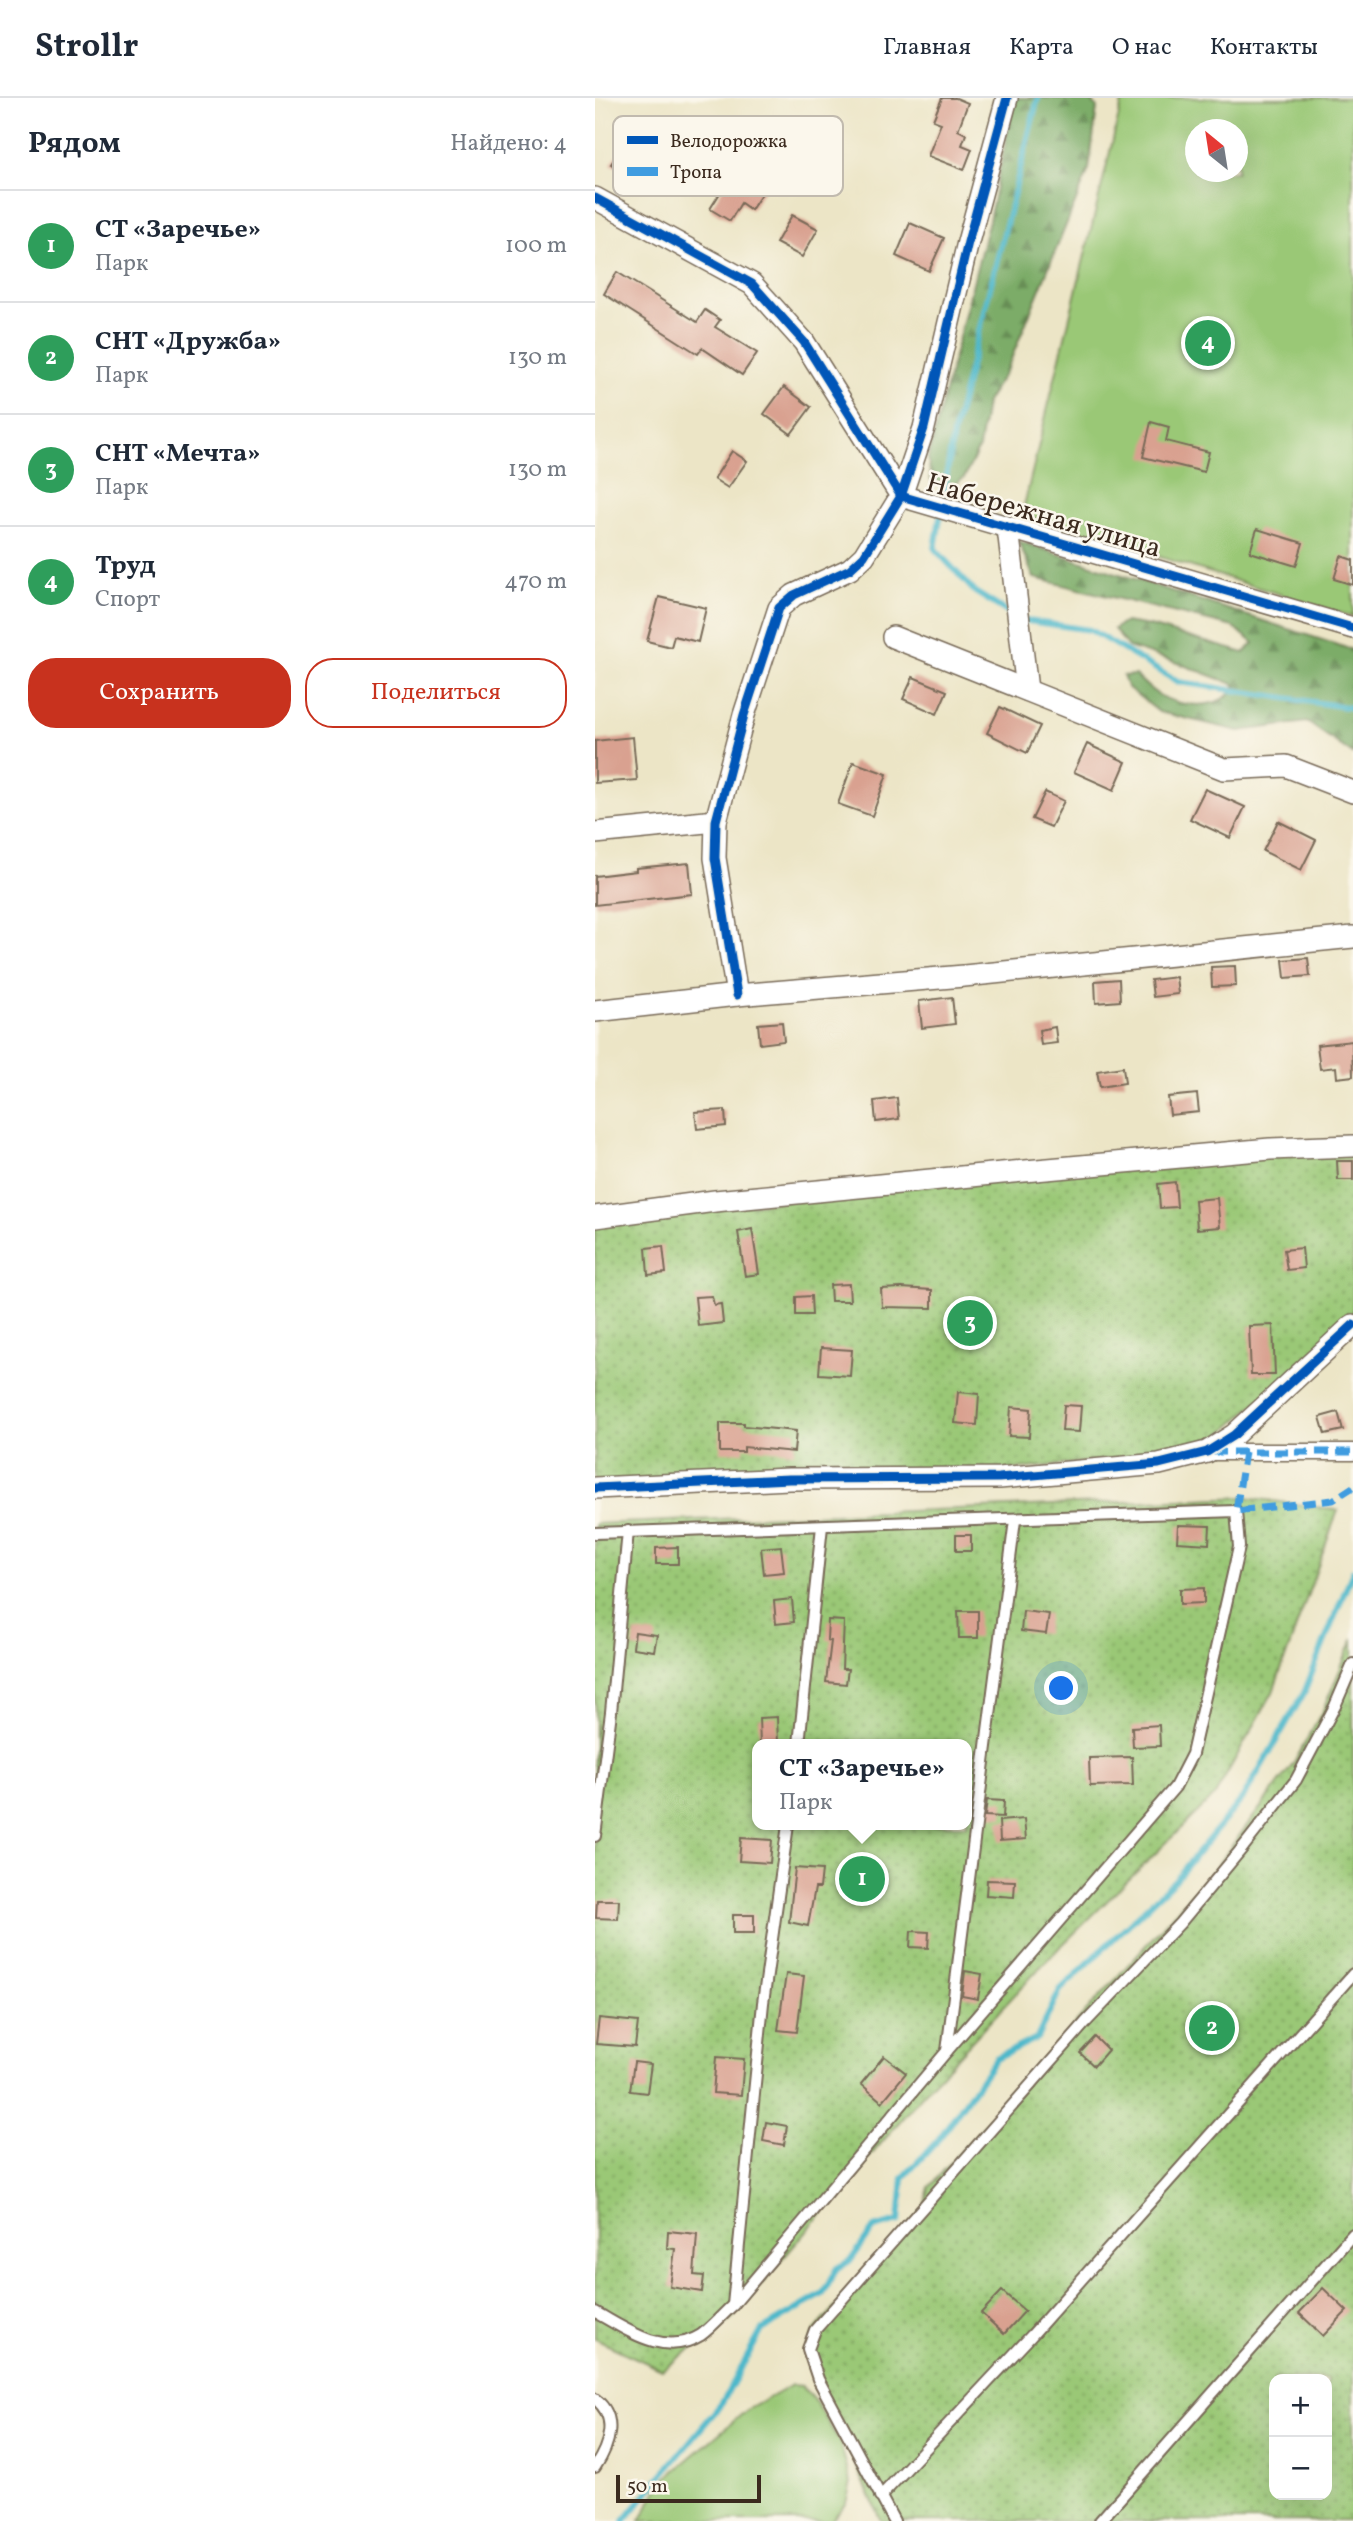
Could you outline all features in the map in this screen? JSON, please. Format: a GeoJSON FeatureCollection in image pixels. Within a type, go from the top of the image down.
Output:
{"type":"FeatureCollection","features":[{"type":"Feature","properties":{"kind":"street"},"geometry":{"type":"LineString","coordinates":[[737,995],[715,858],[716,821],[744,715],[779,608],[794,595],[849,569],[863,556],[901,496],[924,428],[968,242],[1007,98]]}},
{"type":"Feature","properties":{"kind":"street","name":"Набережная улица"},"geometry":{"type":"LineString","coordinates":[[595,198],[753,284],[804,342],[901,496],[1008,528],[1072,538],[1353,628]]}},
{"type":"Feature","properties":{"kind":"street"},"geometry":{"type":"LineString","coordinates":[[1008,528],[1027,690]]}},
{"type":"Feature","properties":{"kind":"street"},"geometry":{"type":"LineString","coordinates":[[893,637],[1224,769],[1286,766],[1353,792]]}},
{"type":"Feature","properties":{"kind":"street"},"geometry":{"type":"LineString","coordinates":[[595,833],[716,821]]}},
{"type":"Feature","properties":{"kind":"street"},"geometry":{"type":"LineString","coordinates":[[595,1011],[737,995],[964,976],[1353,937]]}},
{"type":"Feature","properties":{"kind":"street"},"geometry":{"type":"LineString","coordinates":[[595,1217],[715,1201],[1069,1167],[1269,1149],[1353,1146]]}},
{"type":"Feature","properties":{"kind":"street"},"geometry":{"type":"LineString","coordinates":[[1207,1452],[1234,1435],[1353,1325]]}},
{"type":"Feature","properties":{"kind":"street"},"geometry":{"type":"LineString","coordinates":[[595,1488],[789,1479],[999,1478],[1159,1464],[1207,1452],[1353,1452]]}},
{"type":"Feature","properties":{"kind":"lane"},"geometry":{"type":"LineString","coordinates":[[595,1533],[1236,1511],[1239,1547],[1192,1754],[1175,1787],[733,2305],[703,2333],[687,2342],[669,2345],[647,2341],[595,2312]]}},
{"type":"Feature","properties":{"kind":"lane"},"geometry":{"type":"LineString","coordinates":[[947,2051],[1015,1520]]}},
{"type":"Feature","properties":{"kind":"lane"},"geometry":{"type":"LineString","coordinates":[[800,1739],[822,1526]]}},
{"type":"Feature","properties":{"kind":"lane"},"geometry":{"type":"LineString","coordinates":[[595,1836],[611,1712],[628,1531]]}},
{"type":"Feature","properties":{"kind":"lane"},"geometry":{"type":"LineString","coordinates":[[894,2521],[818,2379],[807,2349],[815,2330],[1085,2023],[1180,1923],[1244,1846],[1296,1780],[1335,1706],[1353,1664]]}},
{"type":"Feature","properties":{"kind":"lane"},"geometry":{"type":"LineString","coordinates":[[733,2305],[763,2003],[786,1830]]}},
{"type":"Feature","properties":{"kind":"lane"},"geometry":{"type":"LineString","coordinates":[[880,2497],[1032,2335],[1353,1974]]}},
{"type":"Feature","properties":{"kind":"lane"},"geometry":{"type":"LineString","coordinates":[[1100,2521],[1353,2234]]}},
{"type":"Feature","properties":{"kind":"lane"},"geometry":{"type":"LineString","coordinates":[[595,2399],[604,2406],[611,2428],[602,2456],[595,2467]]}},
{"type":"Feature","properties":{"kind":"green space"},"geometry":{"type":"Polygon","coordinates":[[[1015,98],[1089,98],[1097,108],[1089,169],[1007,369],[986,402],[979,448],[964,478],[955,484],[931,481],[928,458],[989,220],[1015,98]]]}},
{"type":"Feature","properties":{"kind":"green space"},"geometry":{"type":"Polygon","coordinates":[[[1123,98],[1353,98],[1353,617],[1022,514],[1123,98]]]}},
{"type":"Feature","properties":{"kind":"green space"},"geometry":{"type":"Polygon","coordinates":[[[1018,541],[1353,650],[1353,754],[1307,722],[1239,731],[1159,712],[1127,687],[1123,676],[1135,675],[1165,698],[1199,705],[1221,700],[1236,685],[1128,647],[1114,629],[1125,622],[1150,626],[1244,653],[1254,643],[1233,627],[1034,578],[1018,541]]]}},
{"type":"Feature","properties":{"kind":"green space"},"geometry":{"type":"Polygon","coordinates":[[[1353,1151],[1353,1315],[1219,1436],[1176,1452],[1010,1470],[595,1483],[595,1222],[1233,1152],[1353,1151]]]}},
{"type":"Feature","properties":{"kind":"green space"},"geometry":{"type":"Polygon","coordinates":[[[1246,1497],[1338,1510],[1273,1692],[1215,1795],[1045,1962],[922,2095],[730,2321],[662,2370],[595,2339],[595,1524],[1246,1497]]]}},
{"type":"Feature","properties":{"kind":"green space"},"geometry":{"type":"Polygon","coordinates":[[[1353,1639],[1353,2521],[881,2521],[818,2379],[808,2349],[815,2330],[924,2208],[929,2187],[1215,1868],[1294,1763],[1324,1708],[1353,1639]]]}},
{"type":"Feature","properties":{"kind":"green space"},"geometry":{"type":"Polygon","coordinates":[[[792,2385],[802,2386],[817,2404],[840,2443],[851,2482],[846,2503],[831,2521],[640,2521],[662,2482],[747,2410],[792,2385]]]}},
{"type":"Feature","properties":{"kind":"building"},"geometry":{"type":"Polygon","coordinates":[[[942,98],[956,98],[968,103],[958,130],[966,134],[962,145],[972,149],[964,170],[928,156],[941,123],[933,120],[942,98]]]}},
{"type":"Feature","properties":{"kind":"building"},"geometry":{"type":"Polygon","coordinates":[[[718,196],[760,196],[751,210],[741,203],[730,221],[710,209],[718,196]]]}},
{"type":"Feature","properties":{"kind":"building"},"geometry":{"type":"Polygon","coordinates":[[[792,215],[818,229],[802,257],[776,243],[792,215]]]}},
{"type":"Feature","properties":{"kind":"building"},"geometry":{"type":"Polygon","coordinates":[[[910,223],[944,238],[929,271],[896,256],[910,223]]]}},
{"type":"Feature","properties":{"kind":"building"},"geometry":{"type":"Polygon","coordinates":[[[617,272],[697,322],[705,310],[720,320],[715,327],[757,353],[742,375],[702,348],[698,354],[604,294],[617,272]]]}},
{"type":"Feature","properties":{"kind":"building"},"geometry":{"type":"Polygon","coordinates":[[[784,387],[811,407],[791,434],[764,414],[784,387]]]}},
{"type":"Feature","properties":{"kind":"building"},"geometry":{"type":"Polygon","coordinates":[[[1151,422],[1169,427],[1166,441],[1209,452],[1204,472],[1143,457],[1151,422]]]}},
{"type":"Feature","properties":{"kind":"building"},"geometry":{"type":"Polygon","coordinates":[[[732,451],[747,461],[728,488],[714,479],[732,451]]]}},
{"type":"Feature","properties":{"kind":"building"},"geometry":{"type":"Polygon","coordinates":[[[1257,529],[1303,543],[1296,566],[1250,552],[1257,529]]]}},
{"type":"Feature","properties":{"kind":"building"},"geometry":{"type":"Polygon","coordinates":[[[1341,556],[1353,560],[1353,585],[1334,579],[1341,556]]]}},
{"type":"Feature","properties":{"kind":"building"},"geometry":{"type":"Polygon","coordinates":[[[659,597],[706,608],[698,642],[674,636],[671,647],[647,641],[659,597]]]}},
{"type":"Feature","properties":{"kind":"building"},"geometry":{"type":"Polygon","coordinates":[[[913,677],[947,691],[937,714],[903,699],[913,677]]]}},
{"type":"Feature","properties":{"kind":"building"},"geometry":{"type":"Polygon","coordinates":[[[1000,707],[1040,726],[1027,753],[987,733],[1000,707]]]}},
{"type":"Feature","properties":{"kind":"building"},"geometry":{"type":"Polygon","coordinates":[[[633,737],[637,780],[595,783],[595,741],[633,737]]]}},
{"type":"Feature","properties":{"kind":"building"},"geometry":{"type":"Polygon","coordinates":[[[1087,744],[1126,762],[1114,790],[1074,772],[1087,744]]]}},
{"type":"Feature","properties":{"kind":"building"},"geometry":{"type":"Polygon","coordinates":[[[853,762],[887,774],[872,816],[838,804],[853,762]]]}},
{"type":"Feature","properties":{"kind":"building"},"geometry":{"type":"Polygon","coordinates":[[[1205,789],[1245,807],[1230,838],[1190,819],[1205,789]]]}},
{"type":"Feature","properties":{"kind":"building"},"geometry":{"type":"Polygon","coordinates":[[[1045,792],[1064,801],[1051,827],[1032,819],[1045,792]]]}},
{"type":"Feature","properties":{"kind":"building"},"geometry":{"type":"Polygon","coordinates":[[[1278,821],[1316,840],[1301,870],[1263,851],[1278,821]]]}},
{"type":"Feature","properties":{"kind":"building"},"geometry":{"type":"Polygon","coordinates":[[[689,863],[692,894],[595,905],[595,876],[636,871],[636,868],[689,863]]]}},
{"type":"Feature","properties":{"kind":"building"},"geometry":{"type":"Polygon","coordinates":[[[1308,958],[1310,976],[1285,978],[1283,960],[1308,958]]]}},
{"type":"Feature","properties":{"kind":"building"},"geometry":{"type":"Polygon","coordinates":[[[1235,966],[1236,986],[1212,987],[1211,967],[1235,966]]]}},
{"type":"Feature","properties":{"kind":"building"},"geometry":{"type":"Polygon","coordinates":[[[1176,977],[1178,994],[1153,997],[1151,980],[1176,977]]]}},
{"type":"Feature","properties":{"kind":"building"},"geometry":{"type":"Polygon","coordinates":[[[1119,979],[1120,1001],[1096,1003],[1095,981],[1119,979]]]}},
{"type":"Feature","properties":{"kind":"building"},"geometry":{"type":"Polygon","coordinates":[[[952,997],[955,1024],[922,1028],[919,1001],[952,997]]]}},
{"type":"Feature","properties":{"kind":"building"},"geometry":{"type":"Polygon","coordinates":[[[782,1022],[784,1041],[760,1044],[758,1024],[782,1022]]]}},
{"type":"Feature","properties":{"kind":"building"},"geometry":{"type":"Polygon","coordinates":[[[1055,1027],[1057,1043],[1041,1045],[1039,1030],[1055,1027]]]}},
{"type":"Feature","properties":{"kind":"building"},"geometry":{"type":"Polygon","coordinates":[[[1352,1041],[1353,1076],[1337,1078],[1336,1067],[1320,1069],[1317,1045],[1352,1041]]]}},
{"type":"Feature","properties":{"kind":"building"},"geometry":{"type":"Polygon","coordinates":[[[1123,1067],[1125,1083],[1100,1087],[1097,1071],[1123,1067]]]}},
{"type":"Feature","properties":{"kind":"building"},"geometry":{"type":"Polygon","coordinates":[[[1197,1094],[1199,1112],[1170,1115],[1168,1097],[1197,1094]]]}},
{"type":"Feature","properties":{"kind":"building"},"geometry":{"type":"Polygon","coordinates":[[[897,1098],[899,1119],[876,1122],[874,1101],[897,1098]]]}},
{"type":"Feature","properties":{"kind":"building"},"geometry":{"type":"Polygon","coordinates":[[[725,1110],[726,1126],[697,1129],[695,1112],[725,1110]]]}},
{"type":"Feature","properties":{"kind":"building"},"geometry":{"type":"Polygon","coordinates":[[[1337,1161],[1353,1161],[1353,1180],[1338,1180],[1337,1161]]]}},
{"type":"Feature","properties":{"kind":"building"},"geometry":{"type":"Polygon","coordinates":[[[1175,1182],[1177,1207],[1160,1208],[1158,1184],[1175,1182]]]}},
{"type":"Feature","properties":{"kind":"building"},"geometry":{"type":"Polygon","coordinates":[[[1217,1198],[1220,1227],[1197,1229],[1195,1200],[1217,1198]]]}},
{"type":"Feature","properties":{"kind":"building"},"geometry":{"type":"Polygon","coordinates":[[[752,1229],[759,1274],[745,1276],[738,1232],[752,1229]]]}},
{"type":"Feature","properties":{"kind":"building"},"geometry":{"type":"Polygon","coordinates":[[[663,1246],[666,1273],[648,1275],[646,1248],[663,1246]]]}},
{"type":"Feature","properties":{"kind":"building"},"geometry":{"type":"Polygon","coordinates":[[[1302,1248],[1304,1268],[1287,1270],[1284,1250],[1302,1248]]]}},
{"type":"Feature","properties":{"kind":"building"},"geometry":{"type":"Polygon","coordinates":[[[849,1284],[850,1301],[831,1301],[830,1285],[849,1284]]]}},
{"type":"Feature","properties":{"kind":"building"},"geometry":{"type":"Polygon","coordinates":[[[881,1289],[932,1290],[932,1308],[882,1307],[881,1289]]]}},
{"type":"Feature","properties":{"kind":"building"},"geometry":{"type":"Polygon","coordinates":[[[712,1296],[714,1305],[721,1304],[723,1323],[698,1326],[695,1297],[712,1296]]]}},
{"type":"Feature","properties":{"kind":"building"},"geometry":{"type":"Polygon","coordinates":[[[811,1296],[812,1315],[796,1315],[796,1297],[811,1296]]]}},
{"type":"Feature","properties":{"kind":"building"},"geometry":{"type":"Polygon","coordinates":[[[1273,1325],[1275,1375],[1251,1375],[1249,1326],[1273,1325]]]}},
{"type":"Feature","properties":{"kind":"building"},"geometry":{"type":"Polygon","coordinates":[[[821,1348],[852,1350],[850,1376],[819,1374],[821,1348]]]}},
{"type":"Feature","properties":{"kind":"building"},"geometry":{"type":"Polygon","coordinates":[[[958,1392],[979,1394],[977,1425],[955,1423],[958,1392]]]}},
{"type":"Feature","properties":{"kind":"building"},"geometry":{"type":"Polygon","coordinates":[[[1064,1405],[1081,1406],[1079,1432],[1062,1431],[1064,1405]]]}},
{"type":"Feature","properties":{"kind":"building"},"geometry":{"type":"Polygon","coordinates":[[[1011,1407],[1031,1409],[1029,1437],[1009,1436],[1011,1407]]]}},
{"type":"Feature","properties":{"kind":"building"},"geometry":{"type":"Polygon","coordinates":[[[1338,1412],[1343,1430],[1325,1434],[1320,1417],[1338,1412]]]}},
{"type":"Feature","properties":{"kind":"building"},"geometry":{"type":"Polygon","coordinates":[[[720,1423],[744,1423],[744,1426],[796,1431],[794,1452],[744,1447],[744,1452],[720,1452],[720,1423]]]}},
{"type":"Feature","properties":{"kind":"building"},"geometry":{"type":"Polygon","coordinates":[[[1178,1525],[1210,1526],[1209,1544],[1177,1542],[1178,1525]]]}},
{"type":"Feature","properties":{"kind":"building"},"geometry":{"type":"Polygon","coordinates":[[[956,1535],[971,1535],[971,1551],[956,1551],[956,1535]]]}},
{"type":"Feature","properties":{"kind":"building"},"geometry":{"type":"Polygon","coordinates":[[[781,1546],[784,1572],[764,1574],[761,1548],[781,1546]]]}},
{"type":"Feature","properties":{"kind":"building"},"geometry":{"type":"Polygon","coordinates":[[[678,1547],[678,1564],[656,1564],[656,1548],[678,1547]]]}},
{"type":"Feature","properties":{"kind":"building"},"geometry":{"type":"Polygon","coordinates":[[[1204,1588],[1204,1603],[1180,1604],[1180,1589],[1204,1588]]]}},
{"type":"Feature","properties":{"kind":"building"},"geometry":{"type":"Polygon","coordinates":[[[792,1599],[794,1622],[776,1624],[774,1601],[792,1599]]]}},
{"type":"Feature","properties":{"kind":"building"},"geometry":{"type":"Polygon","coordinates":[[[958,1611],[978,1611],[978,1638],[959,1638],[958,1611]]]}},
{"type":"Feature","properties":{"kind":"building"},"geometry":{"type":"Polygon","coordinates":[[[1023,1611],[1049,1614],[1046,1634],[1021,1631],[1023,1611]]]}},
{"type":"Feature","properties":{"kind":"building"},"geometry":{"type":"Polygon","coordinates":[[[828,1620],[844,1621],[842,1669],[848,1669],[846,1684],[826,1682],[831,1641],[827,1640],[828,1620]]]}},
{"type":"Feature","properties":{"kind":"building"},"geometry":{"type":"Polygon","coordinates":[[[635,1632],[657,1635],[654,1651],[633,1648],[635,1632]]]}},
{"type":"Feature","properties":{"kind":"building"},"geometry":{"type":"Polygon","coordinates":[[[777,1717],[778,1739],[760,1739],[759,1718],[777,1717]]]}},
{"type":"Feature","properties":{"kind":"building"},"geometry":{"type":"Polygon","coordinates":[[[1159,1725],[1160,1746],[1133,1747],[1132,1727],[1159,1725]]]}},
{"type":"Feature","properties":{"kind":"building"},"geometry":{"type":"Polygon","coordinates":[[[1132,1757],[1133,1785],[1090,1786],[1089,1758],[1132,1757]]]}},
{"type":"Feature","properties":{"kind":"building"},"geometry":{"type":"Polygon","coordinates":[[[987,1800],[1004,1801],[1003,1817],[985,1816],[987,1800]]]}},
{"type":"Feature","properties":{"kind":"building"},"geometry":{"type":"Polygon","coordinates":[[[1024,1819],[1026,1839],[1000,1841],[999,1821],[1024,1819]]]}},
{"type":"Feature","properties":{"kind":"building"},"geometry":{"type":"Polygon","coordinates":[[[741,1838],[772,1840],[770,1863],[739,1861],[741,1838]]]}},
{"type":"Feature","properties":{"kind":"building"},"geometry":{"type":"Polygon","coordinates":[[[795,1868],[822,1870],[820,1888],[815,1888],[808,1926],[789,1922],[795,1868]]]}},
{"type":"Feature","properties":{"kind":"building"},"geometry":{"type":"Polygon","coordinates":[[[987,1880],[1015,1881],[1014,1897],[986,1895],[987,1880]]]}},
{"type":"Feature","properties":{"kind":"building"},"geometry":{"type":"Polygon","coordinates":[[[597,1900],[619,1900],[618,1919],[596,1918],[597,1900]]]}},
{"type":"Feature","properties":{"kind":"building"},"geometry":{"type":"Polygon","coordinates":[[[733,1915],[754,1915],[754,1933],[733,1933],[733,1915]]]}},
{"type":"Feature","properties":{"kind":"building"},"geometry":{"type":"Polygon","coordinates":[[[911,1931],[929,1932],[928,1948],[910,1947],[911,1931]]]}},
{"type":"Feature","properties":{"kind":"building"},"geometry":{"type":"Polygon","coordinates":[[[965,1971],[982,1974],[978,1999],[962,1996],[965,1971]]]}},
{"type":"Feature","properties":{"kind":"building"},"geometry":{"type":"Polygon","coordinates":[[[786,1974],[804,1976],[797,2032],[778,2030],[786,1974]]]}},
{"type":"Feature","properties":{"kind":"building"},"geometry":{"type":"Polygon","coordinates":[[[599,2018],[638,2022],[635,2047],[596,2044],[599,2018]]]}},
{"type":"Feature","properties":{"kind":"building"},"geometry":{"type":"Polygon","coordinates":[[[1095,2037],[1108,2050],[1094,2066],[1080,2053],[1095,2037]]]}},
{"type":"Feature","properties":{"kind":"building"},"geometry":{"type":"Polygon","coordinates":[[[884,2056],[906,2073],[882,2102],[861,2084],[884,2056]]]}},
{"type":"Feature","properties":{"kind":"building"},"geometry":{"type":"Polygon","coordinates":[[[716,2057],[744,2059],[741,2095],[713,2093],[716,2057]]]}},
{"type":"Feature","properties":{"kind":"building"},"geometry":{"type":"Polygon","coordinates":[[[634,2062],[651,2064],[647,2093],[630,2091],[634,2062]]]}},
{"type":"Feature","properties":{"kind":"building"},"geometry":{"type":"Polygon","coordinates":[[[766,2122],[787,2126],[784,2145],[763,2141],[766,2122]]]}},
{"type":"Feature","properties":{"kind":"building"},"geometry":{"type":"Polygon","coordinates":[[[668,2231],[697,2234],[694,2275],[704,2276],[702,2292],[670,2287],[675,2249],[667,2248],[668,2231]]]}},
{"type":"Feature","properties":{"kind":"building"},"geometry":{"type":"Polygon","coordinates":[[[1323,2288],[1347,2311],[1323,2336],[1299,2313],[1323,2288]]]}},
{"type":"Feature","properties":{"kind":"building"},"geometry":{"type":"Polygon","coordinates":[[[1002,2291],[1025,2311],[1004,2334],[981,2313],[1002,2291]]]}},
{"type":"Feature","properties":{"kind":"waterway"},"geometry":{"type":"LineString","coordinates":[[1012,615],[975,592],[935,549],[953,434],[1038,98]]}},
{"type":"Feature","properties":{"kind":"waterway"},"geometry":{"type":"LineString","coordinates":[[1021,620],[1090,630],[1178,682],[1353,708]]}},
{"type":"Feature","properties":{"kind":"waterway"},"geometry":{"type":"LineString","coordinates":[[624,2521],[722,2403],[762,2330],[823,2294],[837,2268],[851,2260],[874,2228],[899,2221],[903,2178],[938,2140],[996,2058],[1037,2038],[1060,1990],[1175,1880],[1243,1798],[1304,1693],[1353,1571]]}},
{"type":"Feature","properties":{"kind":"marked path"},"geometry":{"type":"LineString","coordinates":[[1211,1452],[1353,1452]]}},
{"type":"Feature","properties":{"kind":"marked path"},"geometry":{"type":"LineString","coordinates":[[1245,1452],[1236,1511],[1333,1500],[1353,1487]]}},
{"type":"Feature","properties":{"kind":"cycle path"},"geometry":{"type":"LineString","coordinates":[[737,995],[715,858],[716,821],[744,715],[779,608],[794,595],[850,569],[864,556],[901,496],[924,428],[968,242],[1007,98]]}},
{"type":"Feature","properties":{"kind":"cycle path"},"geometry":{"type":"LineString","coordinates":[[595,198],[752,284],[804,342],[901,496],[1353,628]]}},
{"type":"Feature","properties":{"kind":"cycle path"},"geometry":{"type":"LineString","coordinates":[[595,1488],[789,1479],[999,1478],[1159,1464],[1207,1452],[1234,1435],[1353,1325]]}},
{"type":"Feature","properties":{"kind":"place","name":"Труд"},"geometry":{"type":"Point","coordinates":[1208,343]}},
{"type":"Feature","properties":{"kind":"place","name":"СНТ «Мечта»"},"geometry":{"type":"Point","coordinates":[970,1323]}},
{"type":"Feature","properties":{"kind":"place","name":"СТ «Заречье»"},"geometry":{"type":"Point","coordinates":[862,1879]}},
{"type":"Feature","properties":{"kind":"place","name":"СНТ «Дружба»"},"geometry":{"type":"Point","coordinates":[1212,2028]}}]}
